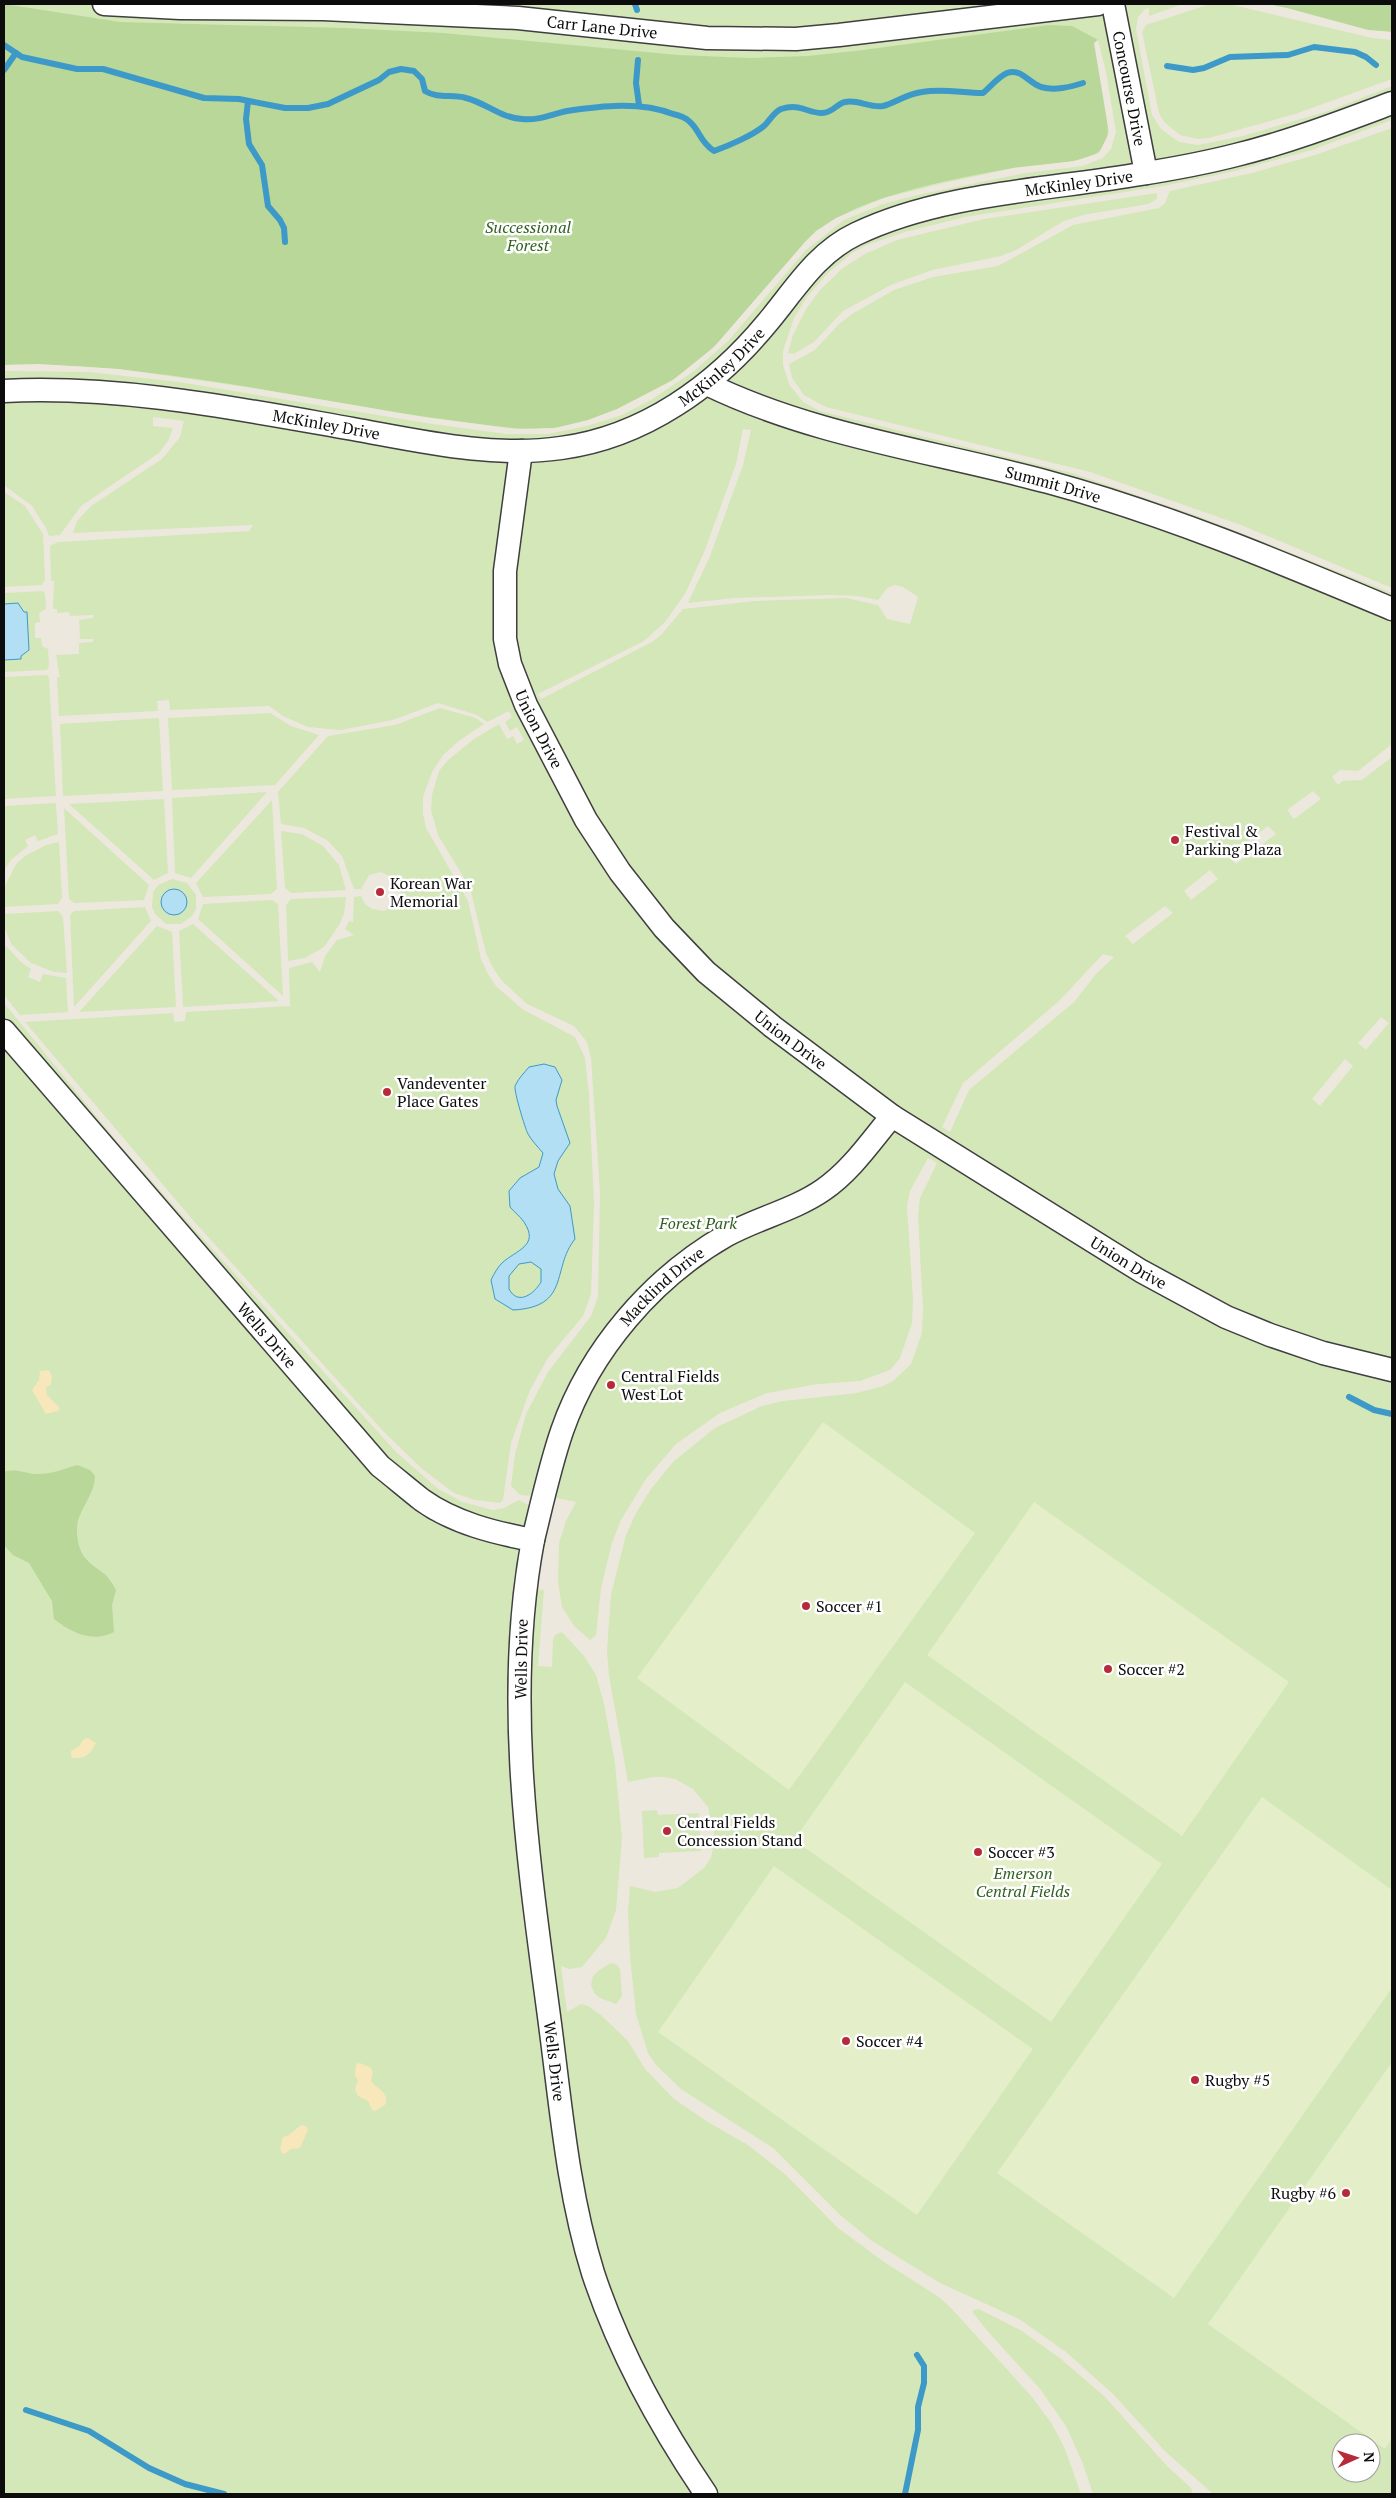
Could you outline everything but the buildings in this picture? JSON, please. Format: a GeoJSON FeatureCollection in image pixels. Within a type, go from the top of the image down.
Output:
{"type":"FeatureCollection","features":[{"type":"Feature","properties":{"kind":"street","name":"Carr Lane Drive"},"geometry":{"type":"LineString","coordinates":[[104,4],[180,8],[323,9],[518,18],[707,38],[796,39],[1098,4]]}},
{"type":"Feature","properties":{"kind":"street","name":"Concourse Drive"},"geometry":{"type":"LineString","coordinates":[[1113,4],[1146,173]]}},
{"type":"Feature","properties":{"kind":"street","name":"McKinley Drive"},"geometry":{"type":"LineString","coordinates":[[4,392],[32,390],[131,396],[284,417],[461,446],[520,451],[559,449],[593,442],[618,434],[680,403],[707,384],[742,351],[810,269],[830,250],[852,235],[883,222],[973,199],[1146,173],[1237,155],[1319,130],[1392,103]]}},
{"type":"Feature","properties":{"kind":"street","name":"Summit Drive"},"geometry":{"type":"LineString","coordinates":[[707,384],[758,407],[809,424],[964,461],[1102,497],[1242,548],[1392,609]]}},
{"type":"Feature","properties":{"kind":"street","name":"Union Drive"},"geometry":{"type":"LineString","coordinates":[[520,451],[505,571],[505,638],[513,671],[526,705],[586,820],[620,872],[664,928],[706,972],[773,1027],[892,1116],[1141,1271],[1217,1312],[1270,1335],[1323,1352],[1392,1370]]}},
{"type":"Feature","properties":{"kind":"street","name":"Wells Drive"},"geometry":{"type":"LineString","coordinates":[[4,1031],[380,1466],[423,1500],[443,1512],[493,1532],[533,1540],[521,1624],[519,1688],[523,1776],[545,1990],[573,2194],[594,2275],[611,2319],[660,2420],[706,2494]]}},
{"type":"Feature","properties":{"kind":"street","name":"Macklind Drive"},"geometry":{"type":"LineString","coordinates":[[533,1540],[556,1452],[581,1386],[611,1340],[637,1307],[664,1280],[726,1236],[823,1190],[858,1157],[892,1116]]}},
{"type":"Feature","properties":{"kind":"green space","name":"Forest Park"},"geometry":{"type":"Polygon","coordinates":[[[4,4],[1392,4],[1392,2494],[4,2494],[4,4]]]}},
{"type":"Feature","properties":{"kind":"green space","name":"Successional Forest"},"geometry":{"type":"Polygon","coordinates":[[[4,4],[120,22],[345,28],[443,33],[678,55],[751,58],[808,56],[1049,25],[1072,26],[1098,40],[1094,43],[1105,94],[1108,124],[1107,135],[1105,143],[1100,150],[1094,155],[1079,160],[1013,168],[948,181],[900,193],[852,210],[832,221],[805,242],[726,335],[690,367],[658,389],[615,411],[584,422],[553,428],[534,429],[498,426],[408,414],[186,377],[95,367],[4,365],[4,4]]]}},
{"type":"Feature","properties":{"kind":"green space"},"geometry":{"type":"Polygon","coordinates":[[[1267,4],[1392,4],[1392,32],[1368,30],[1267,4]]]}},
{"type":"Feature","properties":{"kind":"green space","name":"Soccer #1"},"geometry":{"type":"Polygon","coordinates":[[[823,1422],[975,1533],[789,1790],[637,1678],[823,1422]]]}},
{"type":"Feature","properties":{"kind":"green space"},"geometry":{"type":"Polygon","coordinates":[[[77,1465],[90,1470],[95,1476],[91,1492],[78,1520],[79,1545],[84,1556],[106,1575],[116,1590],[112,1605],[114,1632],[98,1637],[75,1632],[54,1619],[52,1601],[29,1563],[13,1555],[4,1545],[4,1472],[16,1471],[46,1474],[77,1465]]]}},
{"type":"Feature","properties":{"kind":"green space","name":"Soccer #2"},"geometry":{"type":"Polygon","coordinates":[[[1034,1502],[1289,1682],[1182,1836],[927,1655],[1034,1502]]]}},
{"type":"Feature","properties":{"kind":"green space","name":"Soccer #3"},"geometry":{"type":"Polygon","coordinates":[[[905,1682],[1162,1864],[1051,2022],[794,1840],[905,1682]]]}},
{"type":"Feature","properties":{"kind":"green space","name":"Rugby #5"},"geometry":{"type":"Polygon","coordinates":[[[1262,1797],[1392,1890],[1392,1988],[1174,2298],[997,2173],[1262,1797]]]}},
{"type":"Feature","properties":{"kind":"green space","name":"Soccer #4"},"geometry":{"type":"Polygon","coordinates":[[[774,1866],[1033,2049],[917,2215],[658,2032],[774,1866]]]}},
{"type":"Feature","properties":{"kind":"green space","name":"Rugby #6"},"geometry":{"type":"Polygon","coordinates":[[[1392,2062],[1392,2438],[1385,2449],[1381,2446],[1381,2433],[1362,2433],[1208,2324],[1392,2062]]]}},
{"type":"Feature","properties":{"kind":"sand"},"geometry":{"type":"Polygon","coordinates":[[[49,1370],[52,1377],[51,1384],[46,1388],[47,1395],[60,1408],[58,1411],[46,1414],[32,1390],[39,1380],[40,1371],[49,1370]]]}},
{"type":"Feature","properties":{"kind":"sand"},"geometry":{"type":"Polygon","coordinates":[[[88,1738],[96,1743],[92,1750],[84,1757],[73,1758],[71,1751],[79,1746],[84,1739],[88,1738]]]}},
{"type":"Feature","properties":{"kind":"sand"},"geometry":{"type":"Polygon","coordinates":[[[360,2063],[371,2068],[373,2072],[371,2081],[384,2093],[386,2099],[386,2104],[375,2111],[372,2110],[368,2101],[358,2096],[355,2090],[358,2080],[355,2076],[356,2064],[360,2063]]]}},
{"type":"Feature","properties":{"kind":"sand"},"geometry":{"type":"Polygon","coordinates":[[[301,2125],[306,2126],[308,2130],[300,2148],[291,2149],[285,2154],[282,2153],[280,2148],[283,2137],[289,2135],[301,2125]]]}},
{"type":"Feature","properties":{"kind":"shaded area"},"geometry":{"type":"Polygon","coordinates":[[[1183,4],[1210,4],[1146,25],[1142,32],[1159,113],[1164,122],[1180,135],[1198,139],[1209,138],[1295,114],[1392,79],[1392,86],[1328,111],[1243,136],[1198,145],[1179,142],[1161,129],[1152,115],[1136,29],[1138,17],[1145,9],[1149,8],[1149,16],[1183,4]]]}},
{"type":"Feature","properties":{"kind":"shaded area"},"geometry":{"type":"Polygon","coordinates":[[[1229,4],[1267,4],[1287,8],[1368,30],[1392,32],[1392,40],[1372,38],[1229,4]]]}},
{"type":"Feature","properties":{"kind":"shaded area"},"geometry":{"type":"Polygon","coordinates":[[[1098,40],[1106,72],[1116,132],[1111,149],[1103,158],[1083,166],[1025,173],[917,195],[883,204],[844,220],[806,250],[728,341],[694,371],[651,400],[622,415],[587,426],[548,434],[506,434],[426,423],[179,382],[89,372],[4,371],[4,365],[39,364],[119,369],[246,387],[423,417],[516,429],[555,428],[588,420],[617,409],[673,380],[714,347],[805,242],[816,231],[836,218],[884,198],[944,183],[1014,168],[1075,161],[1099,153],[1109,133],[1094,43],[1098,40]]]}},
{"type":"Feature","properties":{"kind":"shaded area"},"geometry":{"type":"Polygon","coordinates":[[[1392,120],[1392,128],[1315,155],[1252,173],[1170,191],[1165,203],[1159,208],[1073,225],[998,266],[933,277],[894,290],[852,314],[839,324],[815,350],[789,364],[792,378],[804,395],[826,407],[1090,472],[1241,525],[1392,588],[1392,593],[1198,516],[1072,473],[820,411],[803,402],[789,384],[783,365],[783,351],[794,318],[807,297],[827,274],[852,253],[867,245],[905,232],[965,217],[1163,186],[1235,171],[1312,150],[1392,120]],[[1157,193],[984,219],[897,240],[865,254],[843,268],[821,289],[806,309],[793,335],[788,353],[794,354],[814,342],[843,311],[891,285],[932,270],[1001,256],[1016,250],[1064,221],[1083,215],[1148,204],[1157,199],[1157,193]]]}},
{"type":"Feature","properties":{"kind":"shaded area"},"geometry":{"type":"Polygon","coordinates":[[[153,417],[184,421],[180,437],[162,459],[91,506],[77,521],[73,533],[253,525],[249,531],[58,542],[50,546],[51,581],[54,581],[53,609],[57,609],[57,613],[69,612],[70,616],[93,615],[93,618],[79,620],[80,639],[93,639],[93,642],[79,643],[79,654],[56,655],[60,677],[57,677],[59,716],[158,711],[157,701],[169,700],[170,710],[269,706],[283,716],[308,727],[341,730],[393,720],[438,703],[477,715],[487,722],[509,711],[512,717],[505,722],[510,731],[517,727],[524,740],[517,744],[513,736],[507,739],[499,724],[474,739],[448,760],[439,771],[432,795],[431,810],[438,835],[470,888],[486,953],[493,968],[502,981],[527,1004],[574,1026],[587,1042],[591,1058],[600,1193],[598,1296],[591,1316],[548,1372],[526,1414],[515,1454],[511,1486],[520,1495],[534,1496],[530,1506],[519,1500],[504,1508],[493,1510],[462,1502],[437,1488],[396,1452],[119,1144],[4,1003],[4,995],[20,1015],[68,1012],[66,978],[43,974],[40,982],[28,977],[31,969],[21,962],[6,946],[4,947],[4,927],[12,945],[31,963],[54,972],[67,973],[63,917],[58,911],[4,914],[4,907],[58,904],[62,898],[59,842],[46,845],[25,856],[16,864],[4,888],[4,870],[11,860],[28,846],[25,840],[35,835],[38,841],[58,834],[56,803],[4,806],[4,799],[56,796],[49,678],[47,675],[4,677],[4,672],[47,670],[49,666],[48,649],[42,646],[41,638],[35,638],[35,623],[40,622],[39,613],[46,609],[45,594],[43,591],[4,593],[4,587],[42,585],[45,581],[43,534],[25,506],[4,492],[4,485],[32,506],[49,536],[60,535],[81,506],[159,453],[168,441],[173,428],[153,426],[153,417]],[[440,708],[395,725],[328,736],[278,792],[281,824],[304,828],[327,840],[342,856],[354,889],[361,889],[369,875],[381,872],[396,879],[400,892],[395,904],[384,911],[372,909],[365,904],[361,896],[354,897],[353,922],[349,921],[345,929],[354,935],[337,940],[325,956],[320,972],[312,962],[289,968],[290,1006],[186,1012],[185,1021],[174,1022],[173,1013],[25,1022],[192,1219],[383,1431],[421,1468],[454,1493],[475,1500],[500,1503],[503,1500],[511,1443],[530,1390],[548,1358],[583,1316],[591,1294],[594,1205],[589,1095],[585,1058],[575,1037],[522,1009],[496,986],[481,959],[468,901],[426,828],[423,813],[423,797],[432,772],[443,755],[460,740],[484,724],[476,718],[440,708]],[[270,713],[168,718],[172,790],[275,785],[319,735],[291,726],[270,713]],[[159,718],[60,724],[63,796],[163,791],[159,718]],[[267,792],[172,798],[175,873],[191,878],[267,792]],[[164,799],[69,804],[154,880],[168,873],[164,799]],[[272,800],[196,883],[203,897],[271,894],[277,889],[272,800]],[[64,808],[69,899],[74,903],[144,900],[149,885],[64,808]],[[281,831],[285,888],[291,893],[346,890],[339,865],[323,846],[302,834],[281,831]],[[172,879],[158,885],[153,892],[152,907],[155,914],[166,924],[181,924],[192,916],[196,909],[196,895],[187,883],[172,879]],[[346,897],[291,899],[286,905],[288,961],[305,958],[324,947],[344,914],[346,897]],[[272,900],[203,904],[198,919],[283,996],[278,904],[272,900]],[[145,907],[74,911],[70,915],[74,1007],[151,921],[145,907]],[[193,924],[179,931],[183,1007],[279,1001],[193,924]],[[157,926],[79,1012],[176,1007],[172,932],[157,926]]]}},
{"type":"Feature","properties":{"kind":"shaded area"},"geometry":{"type":"Polygon","coordinates":[[[743,429],[751,430],[743,465],[710,556],[688,603],[734,598],[830,595],[857,596],[878,600],[887,588],[895,585],[903,587],[918,597],[910,624],[887,619],[878,605],[846,598],[755,601],[683,609],[662,634],[652,642],[541,699],[538,694],[644,641],[665,622],[685,594],[705,550],[736,464],[743,429]]]}},
{"type":"Feature","properties":{"kind":"shaded area"},"geometry":{"type":"Polygon","coordinates":[[[1392,744],[1392,757],[1362,780],[1343,781],[1338,785],[1332,777],[1340,770],[1358,771],[1392,744]]]}},
{"type":"Feature","properties":{"kind":"shaded area"},"geometry":{"type":"Polygon","coordinates":[[[1313,791],[1321,799],[1294,819],[1287,810],[1313,791]]]}},
{"type":"Feature","properties":{"kind":"shaded area"},"geometry":{"type":"Polygon","coordinates":[[[1268,826],[1276,834],[1236,864],[1228,856],[1268,826]]]}},
{"type":"Feature","properties":{"kind":"shaded area"},"geometry":{"type":"Polygon","coordinates":[[[1210,870],[1218,879],[1191,900],[1184,891],[1210,870]]]}},
{"type":"Feature","properties":{"kind":"shaded area"},"geometry":{"type":"Polygon","coordinates":[[[1165,906],[1173,913],[1133,944],[1125,936],[1165,906]]]}},
{"type":"Feature","properties":{"kind":"shaded area"},"geometry":{"type":"Polygon","coordinates":[[[1103,954],[1114,957],[1096,974],[1074,1002],[969,1090],[950,1132],[942,1127],[963,1083],[1059,1001],[1103,954]]]}},
{"type":"Feature","properties":{"kind":"shaded area"},"geometry":{"type":"Polygon","coordinates":[[[1381,1017],[1389,1023],[1366,1050],[1358,1043],[1381,1017]]]}},
{"type":"Feature","properties":{"kind":"shaded area"},"geometry":{"type":"Polygon","coordinates":[[[1345,1059],[1353,1066],[1320,1106],[1312,1099],[1345,1059]]]}},
{"type":"Feature","properties":{"kind":"shaded area"},"geometry":{"type":"Polygon","coordinates":[[[928,1158],[937,1163],[920,1198],[918,1216],[923,1309],[922,1333],[911,1364],[893,1381],[883,1386],[857,1393],[783,1401],[762,1406],[715,1428],[674,1461],[651,1489],[636,1513],[626,1535],[611,1594],[607,1650],[609,1676],[628,1782],[653,1777],[664,1777],[675,1779],[693,1789],[708,1807],[715,1838],[711,1858],[704,1868],[678,1888],[655,1892],[630,1886],[628,1912],[630,1957],[636,2014],[648,2053],[656,2065],[681,2089],[773,2148],[839,2214],[872,2241],[940,2283],[1019,2319],[1066,2352],[1113,2394],[1165,2451],[1213,2494],[1193,2494],[1191,2488],[1168,2467],[1104,2396],[1061,2359],[1022,2331],[979,2309],[973,2310],[973,2313],[991,2335],[1040,2389],[1066,2426],[1083,2464],[1093,2494],[1081,2494],[1065,2449],[1052,2424],[1032,2397],[951,2308],[939,2297],[884,2262],[838,2228],[785,2174],[748,2145],[708,2122],[674,2099],[645,2069],[628,2041],[602,2016],[588,2006],[581,2004],[567,2012],[561,1966],[570,1969],[582,1967],[606,1938],[616,1910],[622,1838],[615,1763],[604,1704],[596,1675],[584,1656],[562,1632],[555,1635],[553,1640],[552,1667],[538,1666],[544,1590],[535,1589],[556,1498],[576,1502],[566,1521],[559,1543],[558,1582],[562,1607],[574,1626],[590,1640],[596,1635],[601,1588],[612,1543],[621,1520],[646,1479],[676,1444],[720,1413],[767,1393],[818,1384],[860,1381],[890,1370],[900,1358],[912,1323],[913,1299],[907,1207],[910,1191],[928,1158]],[[657,1810],[642,1811],[644,1858],[659,1857],[659,1853],[701,1851],[699,1813],[658,1815],[657,1810]],[[611,1963],[593,1976],[591,1985],[594,1993],[600,1998],[616,2004],[622,1996],[620,1969],[617,1965],[611,1963]]]}},
{"type":"Feature","properties":{"kind":"water"},"geometry":{"type":"Polygon","coordinates":[[[18,603],[24,612],[27,612],[29,650],[21,656],[21,659],[4,660],[4,604],[18,603]]]}},
{"type":"Feature","properties":{"kind":"water"},"geometry":{"type":"Polygon","coordinates":[[[174,889],[183,893],[187,902],[183,911],[174,915],[165,911],[161,902],[165,893],[174,889]]]}},
{"type":"Feature","properties":{"kind":"water"},"geometry":{"type":"Polygon","coordinates":[[[544,1064],[555,1067],[562,1080],[556,1100],[570,1143],[558,1161],[554,1174],[558,1189],[570,1206],[575,1239],[563,1262],[557,1285],[552,1294],[544,1302],[531,1307],[513,1310],[495,1299],[491,1280],[500,1265],[524,1247],[529,1237],[524,1222],[510,1207],[509,1191],[520,1178],[539,1167],[543,1153],[528,1134],[515,1090],[518,1081],[529,1067],[544,1064]],[[531,1262],[519,1264],[509,1276],[509,1289],[517,1297],[530,1294],[541,1282],[541,1269],[531,1262]]]}},
{"type":"Feature","properties":{"kind":"waterway"},"geometry":{"type":"LineString","coordinates":[[635,4],[637,10]]}},
{"type":"Feature","properties":{"kind":"waterway"},"geometry":{"type":"LineString","coordinates":[[4,45],[22,57],[77,69],[103,69],[204,98],[239,99],[285,108],[308,108],[328,104],[379,80],[389,72],[401,69],[414,71],[422,79],[425,91],[440,96],[466,98],[514,118],[534,119],[567,111],[607,106],[634,106],[660,110],[680,116],[688,121],[709,148],[714,151],[754,133],[765,125],[779,110],[788,107],[826,113],[850,101],[883,106],[916,93],[930,91],[983,93],[1000,77],[1012,72],[1021,74],[1041,87],[1052,89],[1083,83]]}},
{"type":"Feature","properties":{"kind":"waterway"},"geometry":{"type":"LineString","coordinates":[[1167,66],[1193,70],[1204,68],[1230,57],[1288,55],[1314,47],[1355,52],[1366,57],[1376,65]]}},
{"type":"Feature","properties":{"kind":"waterway"},"geometry":{"type":"LineString","coordinates":[[4,70],[16,53]]}},
{"type":"Feature","properties":{"kind":"waterway"},"geometry":{"type":"LineString","coordinates":[[638,60],[636,83],[639,105]]}},
{"type":"Feature","properties":{"kind":"waterway"},"geometry":{"type":"LineString","coordinates":[[248,101],[246,119],[249,144],[262,165],[268,206],[284,228],[285,242]]}},
{"type":"Feature","properties":{"kind":"waterway"},"geometry":{"type":"LineString","coordinates":[[1349,1397],[1374,1410],[1392,1414]]}},
{"type":"Feature","properties":{"kind":"waterway"},"geometry":{"type":"LineString","coordinates":[[905,2494],[918,2430],[918,2407],[924,2383],[924,2366],[917,2355]]}},
{"type":"Feature","properties":{"kind":"waterway"},"geometry":{"type":"LineString","coordinates":[[26,2410],[89,2431],[149,2468],[185,2484],[224,2494]]}},
{"type":"Feature","properties":{"kind":"place","name":"Festival & Parking Plaza"},"geometry":{"type":"Point","coordinates":[1175,840]}},
{"type":"Feature","properties":{"kind":"place","name":"Korean War Memorial"},"geometry":{"type":"Point","coordinates":[380,892]}},
{"type":"Feature","properties":{"kind":"place","name":"Vandeventer Place Gates"},"geometry":{"type":"Point","coordinates":[387,1092]}},
{"type":"Feature","properties":{"kind":"place","name":"Central Fields West Lot"},"geometry":{"type":"Point","coordinates":[611,1385]}},
{"type":"Feature","properties":{"kind":"place","name":"Soccer #1"},"geometry":{"type":"Point","coordinates":[806,1606]}},
{"type":"Feature","properties":{"kind":"place","name":"Soccer #2"},"geometry":{"type":"Point","coordinates":[1108,1669]}},
{"type":"Feature","properties":{"kind":"place","name":"Central Fields Concession Stand"},"geometry":{"type":"Point","coordinates":[667,1831]}},
{"type":"Feature","properties":{"kind":"place","name":"Soccer #3"},"geometry":{"type":"Point","coordinates":[978,1852]}},
{"type":"Feature","properties":{"kind":"place","name":"Soccer #4"},"geometry":{"type":"Point","coordinates":[846,2041]}},
{"type":"Feature","properties":{"kind":"place","name":"Rugby #5"},"geometry":{"type":"Point","coordinates":[1195,2080]}},
{"type":"Feature","properties":{"kind":"place","name":"Rugby #6"},"geometry":{"type":"Point","coordinates":[1346,2193]}},
{"type":"Feature","properties":{"kind":"park label","name":"Emerson Central Fields"},"geometry":{"type":"Point","coordinates":[1023,1882]}}]}
